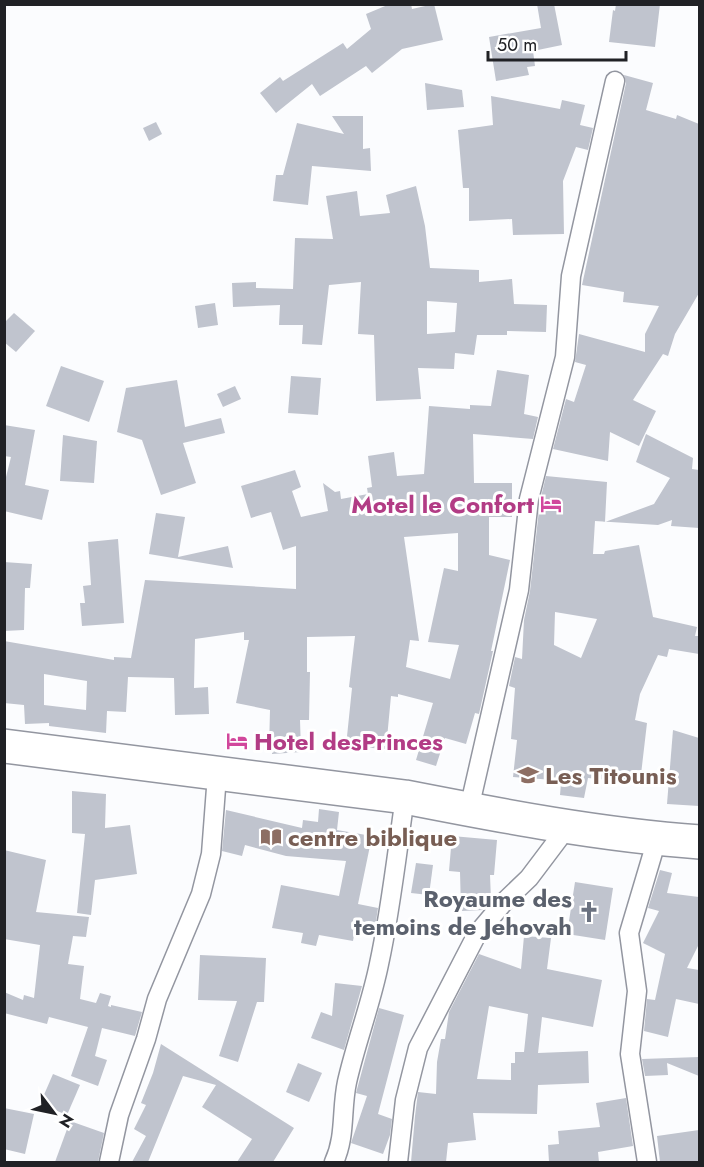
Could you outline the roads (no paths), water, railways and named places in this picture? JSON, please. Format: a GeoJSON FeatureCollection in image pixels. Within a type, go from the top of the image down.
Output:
{"type":"FeatureCollection","features":[{"type":"Feature","properties":{"kind":"highway"},"geometry":{"type":"LineString","coordinates":[[4,746],[405,797],[657,839],[699,842]]}},
{"type":"Feature","properties":{"kind":"street"},"geometry":{"type":"LineString","coordinates":[[469,809],[519,590],[529,499],[565,357],[571,276],[615,81]]}},
{"type":"Feature","properties":{"kind":"street"},"geometry":{"type":"LineString","coordinates":[[109,1162],[119,1115],[146,1039],[157,999],[201,894],[211,854],[218,775]]}},
{"type":"Feature","properties":{"kind":"street"},"geometry":{"type":"LineString","coordinates":[[334,1162],[342,1137],[346,1085],[379,964],[405,797]]}},
{"type":"Feature","properties":{"kind":"street"},"geometry":{"type":"LineString","coordinates":[[398,1162],[405,1100],[418,1048],[477,934],[504,902],[530,878],[569,825]]}},
{"type":"Feature","properties":{"kind":"street"},"geometry":{"type":"LineString","coordinates":[[647,1162],[630,1054],[637,991],[629,933],[657,839]]}},
{"type":"Feature","properties":{"kind":"place","name":"Motel le Confort"},"geometry":{"type":"Point","coordinates":[551,504]}},
{"type":"Feature","properties":{"kind":"place","name":"Hotel desPrinces"},"geometry":{"type":"Point","coordinates":[237,741]}},
{"type":"Feature","properties":{"kind":"place","name":"Les Titounis"},"geometry":{"type":"Point","coordinates":[528,775]}},
{"type":"Feature","properties":{"kind":"place","name":"centre biblique"},"geometry":{"type":"Point","coordinates":[271,837]}},
{"type":"Feature","properties":{"kind":"place","name":"Royaume des temoins de Jehovah"},"geometry":{"type":"Point","coordinates":[589,912]}}]}
